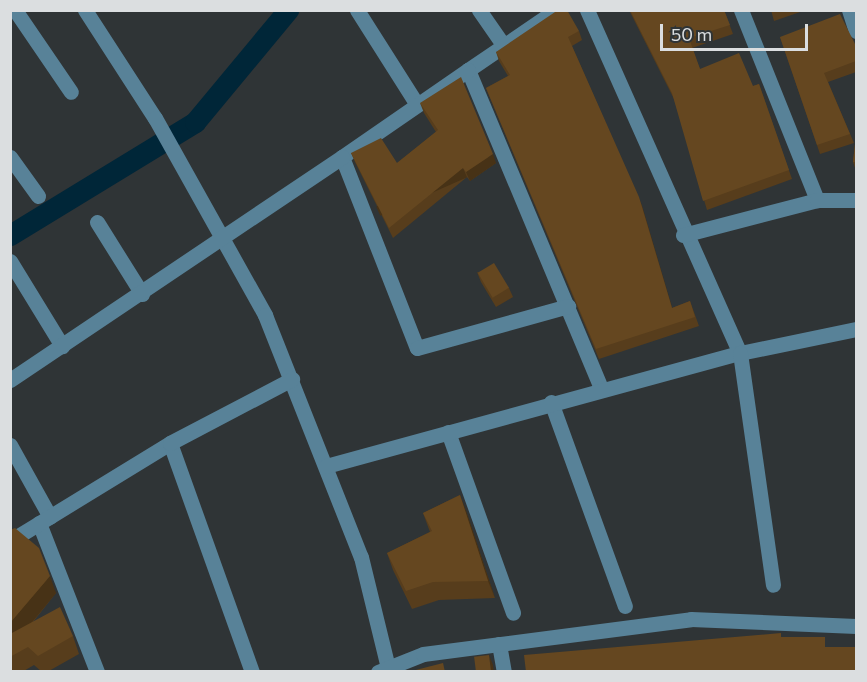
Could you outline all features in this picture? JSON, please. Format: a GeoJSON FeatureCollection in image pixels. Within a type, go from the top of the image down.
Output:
{"type":"FeatureCollection","features":[{"type":"Feature","properties":{"kind":"street"},"geometry":{"type":"LineString","coordinates":[[15,10],[71,92]]}},
{"type":"Feature","properties":{"kind":"street"},"geometry":{"type":"LineString","coordinates":[[85,10],[154,118],[225,241],[292,379],[361,557],[385,667],[423,654],[691,619],[856,626]]}},
{"type":"Feature","properties":{"kind":"street"},"geometry":{"type":"LineString","coordinates":[[357,10],[416,103]]}},
{"type":"Feature","properties":{"kind":"street"},"geometry":{"type":"LineString","coordinates":[[479,10],[504,46]]}},
{"type":"Feature","properties":{"kind":"street"},"geometry":{"type":"LineString","coordinates":[[10,380],[225,241],[416,103],[556,10]]}},
{"type":"Feature","properties":{"kind":"street"},"geometry":{"type":"LineString","coordinates":[[587,10],[683,235],[741,353],[773,585]]}},
{"type":"Feature","properties":{"kind":"street"},"geometry":{"type":"LineString","coordinates":[[741,10],[817,200]]}},
{"type":"Feature","properties":{"kind":"street"},"geometry":{"type":"LineString","coordinates":[[849,10],[856,31]]}},
{"type":"Feature","properties":{"kind":"street"},"geometry":{"type":"LineString","coordinates":[[468,70],[601,388]]}},
{"type":"Feature","properties":{"kind":"street"},"geometry":{"type":"LineString","coordinates":[[10,157],[38,196]]}},
{"type":"Feature","properties":{"kind":"street"},"geometry":{"type":"LineString","coordinates":[[342,157],[417,348],[568,306]]}},
{"type":"Feature","properties":{"kind":"street"},"geometry":{"type":"LineString","coordinates":[[683,235],[817,200],[856,200]]}},
{"type":"Feature","properties":{"kind":"street"},"geometry":{"type":"LineString","coordinates":[[97,222],[142,294]]}},
{"type":"Feature","properties":{"kind":"street"},"geometry":{"type":"LineString","coordinates":[[10,261],[62,346]]}},
{"type":"Feature","properties":{"kind":"street"},"geometry":{"type":"LineString","coordinates":[[326,466],[601,388],[741,353],[856,329]]}},
{"type":"Feature","properties":{"kind":"street"},"geometry":{"type":"LineString","coordinates":[[10,540],[170,443],[292,379]]}},
{"type":"Feature","properties":{"kind":"street"},"geometry":{"type":"LineString","coordinates":[[551,402],[625,606]]}},
{"type":"Feature","properties":{"kind":"street"},"geometry":{"type":"LineString","coordinates":[[448,432],[513,613]]}},
{"type":"Feature","properties":{"kind":"street"},"geometry":{"type":"LineString","coordinates":[[170,443],[252,672]]}},
{"type":"Feature","properties":{"kind":"street"},"geometry":{"type":"LineString","coordinates":[[10,445],[44,520],[97,672]]}},
{"type":"Feature","properties":{"kind":"street"},"geometry":{"type":"LineString","coordinates":[[499,644],[504,672]]}},
{"type":"Feature","properties":{"kind":"building"},"geometry":{"type":"Polygon","coordinates":[[[558,10],[567,10],[579,31],[568,37],[639,197],[672,308],[690,301],[695,317],[596,349],[486,88],[510,75],[496,52],[558,10]]]}},
{"type":"Feature","properties":{"kind":"building"},"geometry":{"type":"Polygon","coordinates":[[[630,10],[724,10],[730,25],[689,38],[700,69],[739,53],[753,86],[759,84],[789,170],[703,201],[672,93],[630,10]]]}},
{"type":"Feature","properties":{"kind":"building"},"geometry":{"type":"Polygon","coordinates":[[[840,14],[856,46],[856,61],[824,73],[850,134],[817,145],[780,37],[840,14]]]}},
{"type":"Feature","properties":{"kind":"building"},"geometry":{"type":"Polygon","coordinates":[[[461,77],[493,154],[466,172],[463,168],[389,228],[351,153],[381,138],[397,163],[438,130],[420,103],[461,77]]]}},
{"type":"Feature","properties":{"kind":"building"},"geometry":{"type":"Polygon","coordinates":[[[856,135],[856,162],[853,162],[856,135]]]}},
{"type":"Feature","properties":{"kind":"building"},"geometry":{"type":"Polygon","coordinates":[[[494,263],[509,288],[493,298],[478,273],[494,263]]]}},
{"type":"Feature","properties":{"kind":"building"},"geometry":{"type":"Polygon","coordinates":[[[460,495],[488,581],[433,582],[406,591],[387,553],[432,531],[423,513],[460,495]]]}},
{"type":"Feature","properties":{"kind":"building"},"geometry":{"type":"Polygon","coordinates":[[[15,528],[39,548],[50,576],[10,623],[10,530],[15,528]]]}},
{"type":"Feature","properties":{"kind":"building"},"geometry":{"type":"Polygon","coordinates":[[[60,607],[73,636],[38,656],[28,647],[10,657],[10,634],[60,607]]]}},
{"type":"Feature","properties":{"kind":"building"},"geometry":{"type":"Polygon","coordinates":[[[781,633],[781,637],[825,637],[825,647],[856,647],[856,672],[526,672],[524,655],[781,633]]]}},
{"type":"Feature","properties":{"kind":"building"},"geometry":{"type":"Polygon","coordinates":[[[489,655],[491,672],[476,672],[474,657],[489,655]]]}},
{"type":"Feature","properties":{"kind":"building"},"geometry":{"type":"Polygon","coordinates":[[[443,663],[445,672],[408,672],[443,663]]]}},
{"type":"Feature","properties":{"kind":"waterway"},"geometry":{"type":"LineString","coordinates":[[10,235],[195,122],[288,10]]}}]}
